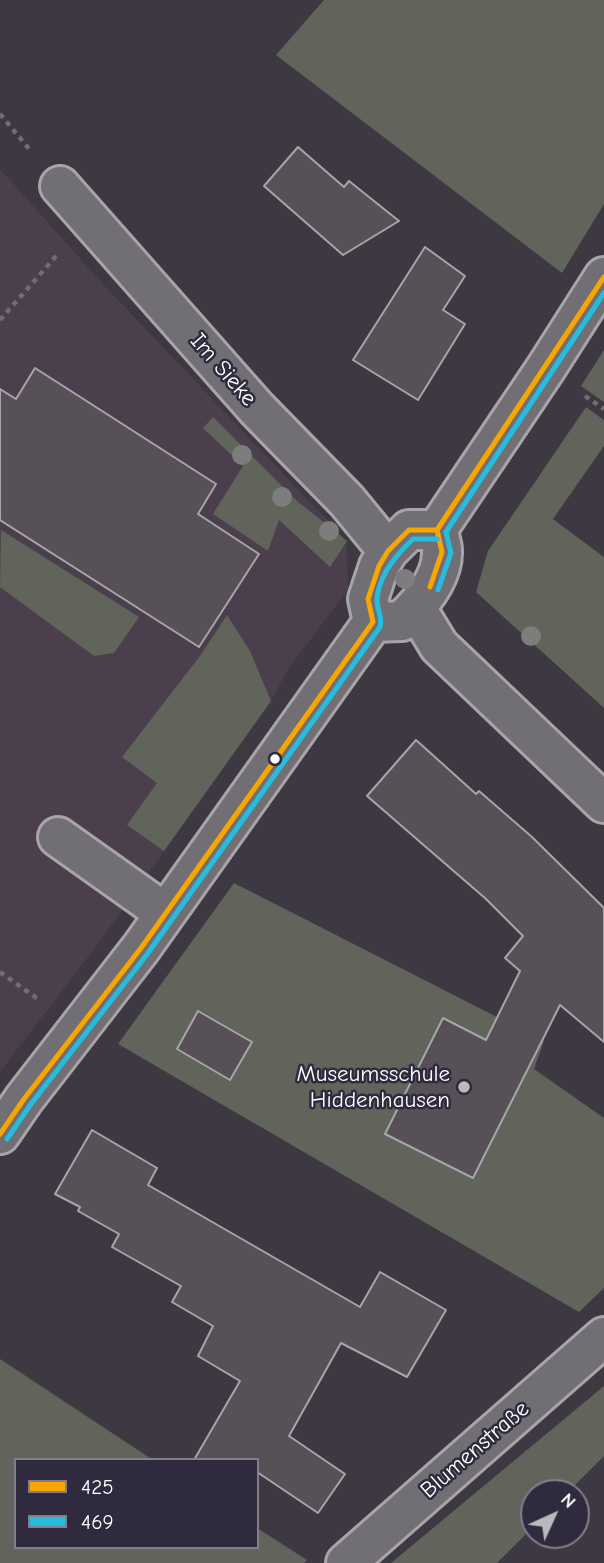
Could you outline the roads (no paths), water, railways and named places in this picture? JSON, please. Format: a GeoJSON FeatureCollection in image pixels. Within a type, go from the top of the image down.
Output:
{"type":"FeatureCollection","features":[{"type":"Feature","properties":{"kind":"street","name":"Im Sieke"},"geometry":{"type":"LineString","coordinates":[[60,186],[257,409],[348,501],[388,551]]}},
{"type":"Feature","properties":{"kind":"street"},"geometry":{"type":"LineString","coordinates":[[373,622],[402,621],[416,608],[434,581],[442,552],[437,530],[604,277]]}},
{"type":"Feature","properties":{"kind":"street"},"geometry":{"type":"LineString","coordinates":[[0,1134],[165,913],[373,622],[369,599],[379,566],[388,551],[410,530],[437,530]]}},
{"type":"Feature","properties":{"kind":"street"},"geometry":{"type":"LineString","coordinates":[[416,608],[439,646],[604,803]]}},
{"type":"Feature","properties":{"kind":"street"},"geometry":{"type":"LineString","coordinates":[[58,837],[165,913]]}},
{"type":"Feature","properties":{"kind":"street","name":"Blumenstraße"},"geometry":{"type":"LineString","coordinates":[[346,1563],[604,1337]]}},
{"type":"Feature","properties":{"kind":"place","name":"Museumsschule Hiddenhausen"},"geometry":{"type":"Point","coordinates":[464,1087]}}]}
